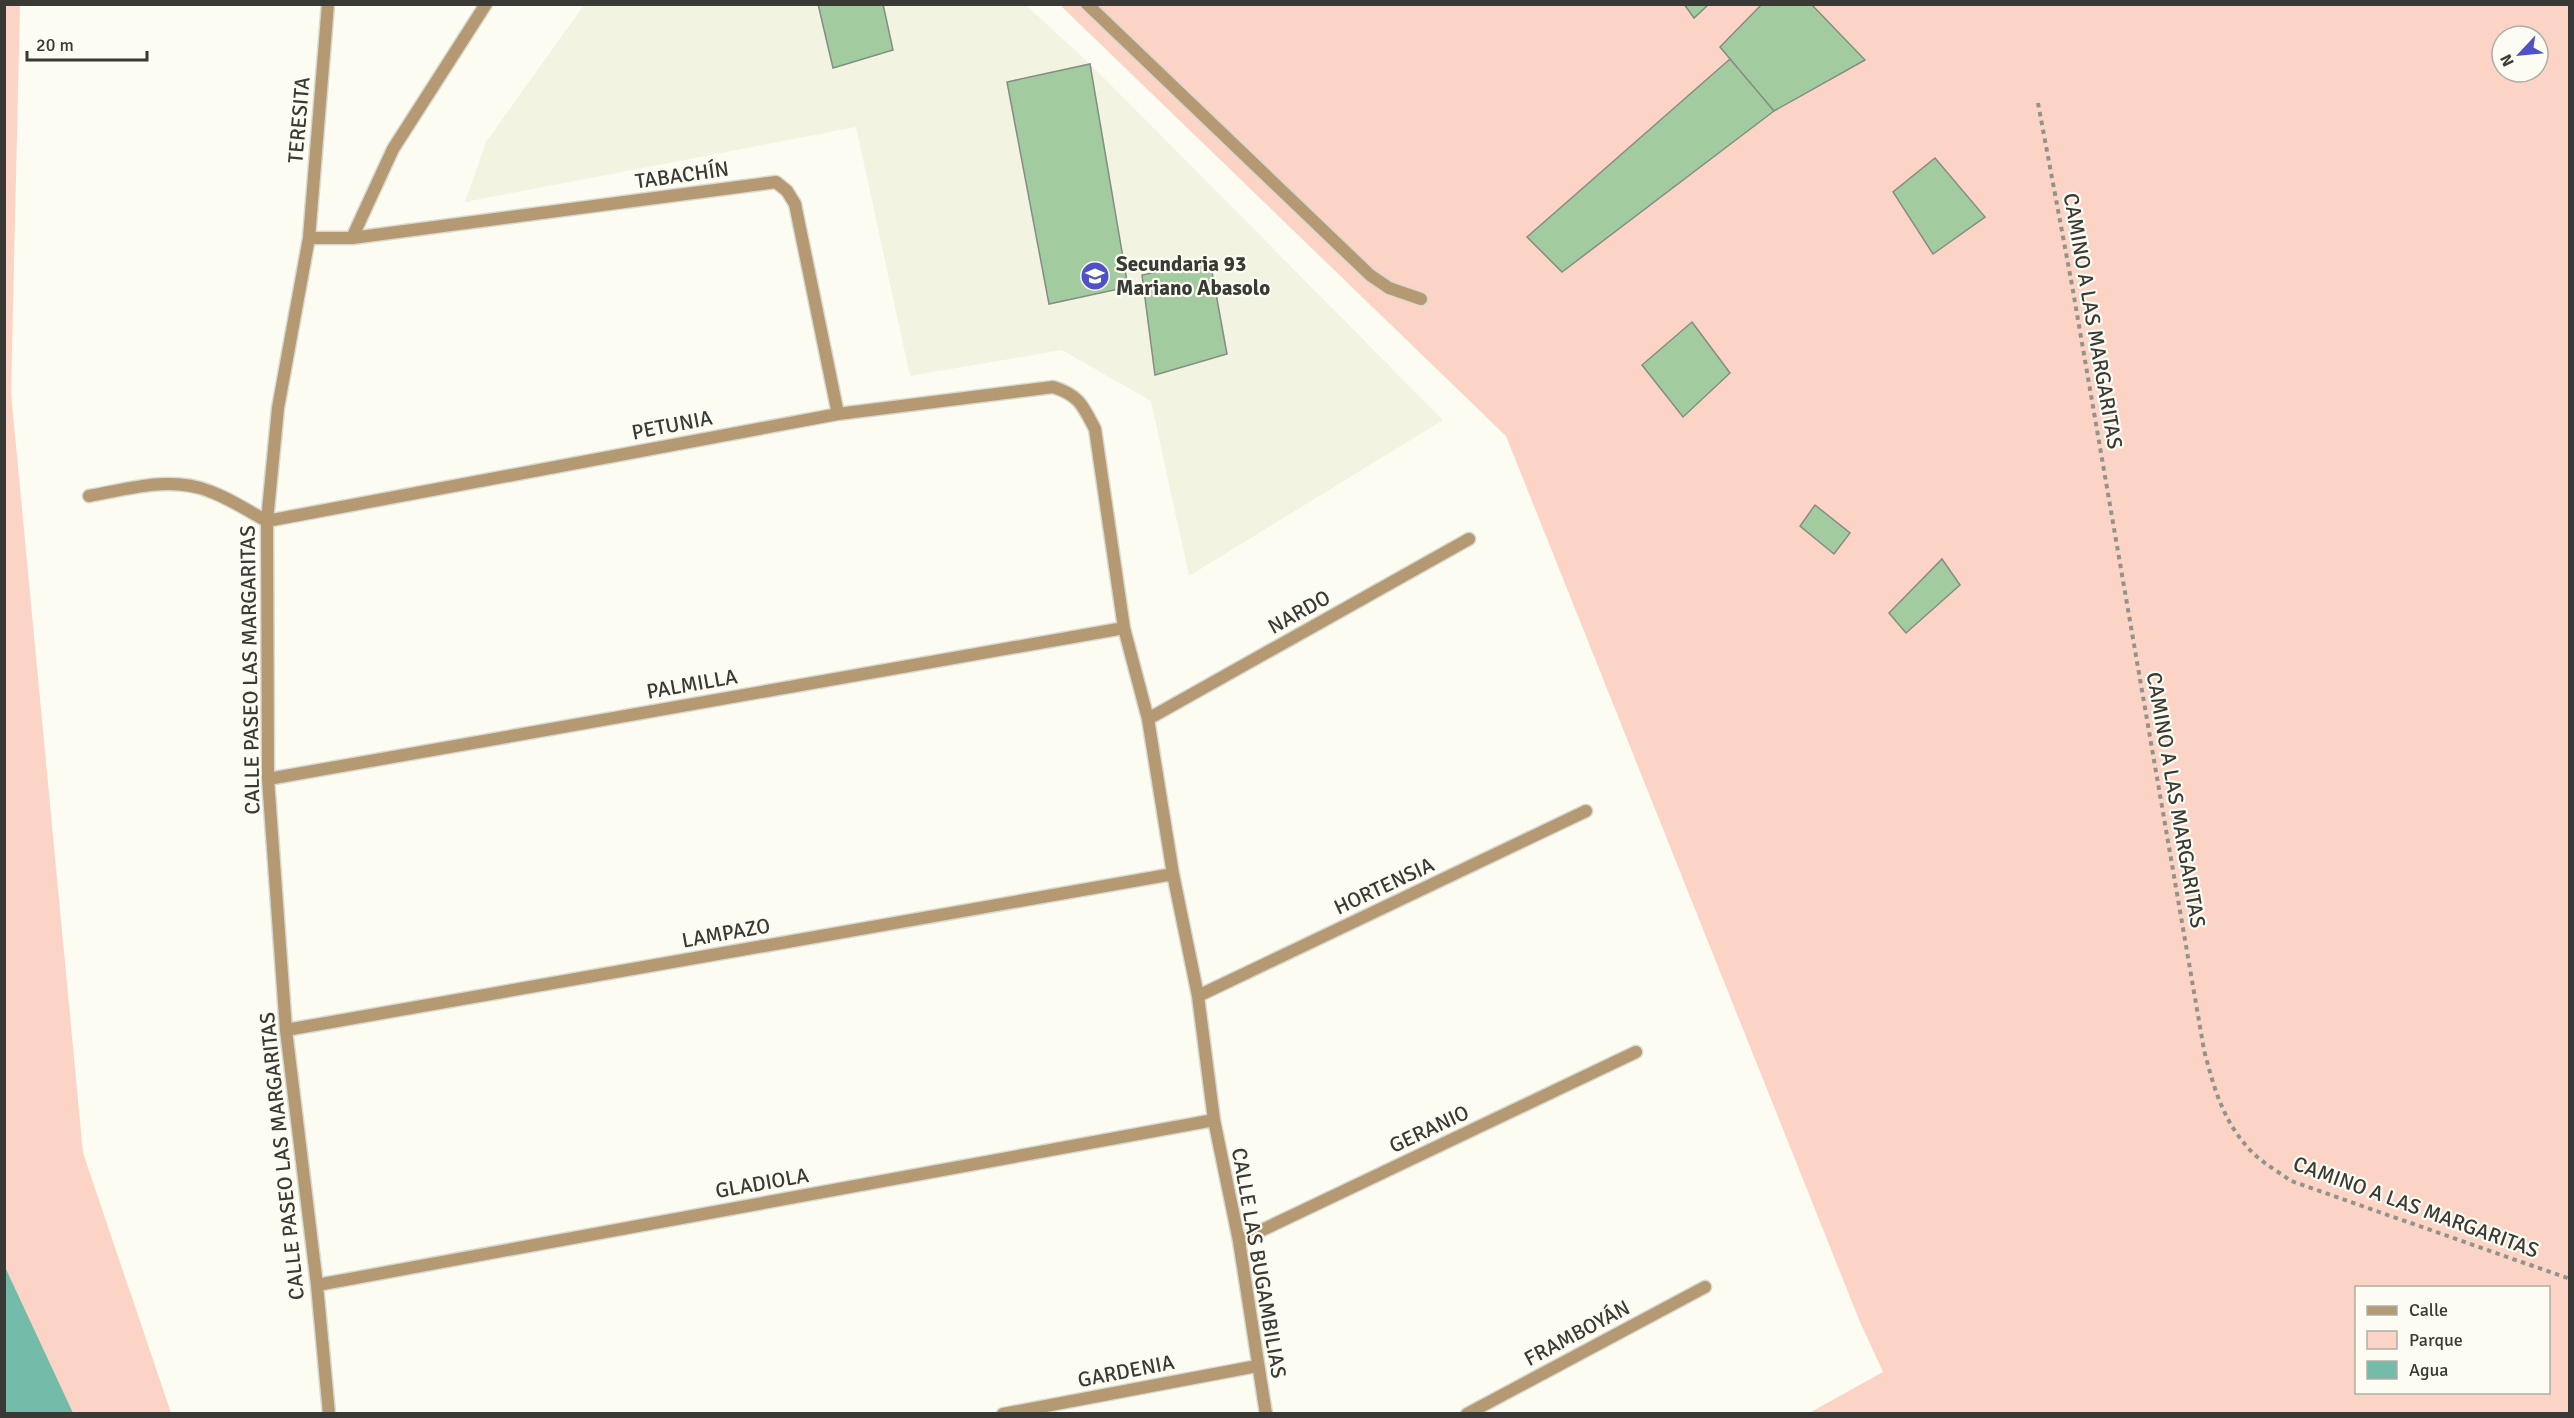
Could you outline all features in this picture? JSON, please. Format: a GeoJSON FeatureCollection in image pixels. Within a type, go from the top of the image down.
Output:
{"type":"FeatureCollection","features":[{"type":"Feature","properties":{"kind":"street","name":"TERESITA"},"geometry":{"type":"LineString","coordinates":[[309,238],[328,4]]}},
{"type":"Feature","properties":{"kind":"street"},"geometry":{"type":"LineString","coordinates":[[309,238],[352,238],[393,149],[486,4]]}},
{"type":"Feature","properties":{"kind":"street"},"geometry":{"type":"LineString","coordinates":[[1087,4],[1380,283],[1421,299]]}},
{"type":"Feature","properties":{"kind":"street","name":"TABACHÍN"},"geometry":{"type":"LineString","coordinates":[[352,238],[776,182],[787,191],[795,204],[838,414]]}},
{"type":"Feature","properties":{"kind":"street","name":"CALLE PASEO LAS MARGARITAS"},"geometry":{"type":"LineString","coordinates":[[309,238],[278,408],[267,521],[268,779],[286,1029],[317,1285],[329,1413]]}},
{"type":"Feature","properties":{"kind":"street","name":"PETUNIA"},"geometry":{"type":"LineString","coordinates":[[267,521],[838,414],[1053,387],[1068,392],[1082,404]]}},
{"type":"Feature","properties":{"kind":"street","name":"CALLE LAS BUGAMBILIAS"},"geometry":{"type":"LineString","coordinates":[[1082,404],[1095,429],[1124,628],[1148,719],[1173,874],[1198,996],[1214,1120],[1239,1241],[1266,1413]]}},
{"type":"Feature","properties":{"kind":"street"},"geometry":{"type":"LineString","coordinates":[[89,496],[165,483],[188,485],[209,491],[267,521]]}},
{"type":"Feature","properties":{"kind":"street","name":"NARDO"},"geometry":{"type":"LineString","coordinates":[[1148,719],[1469,540]]}},
{"type":"Feature","properties":{"kind":"street","name":"PALMILLA"},"geometry":{"type":"LineString","coordinates":[[268,779],[1124,628]]}},
{"type":"Feature","properties":{"kind":"street","name":"HORTENSIA"},"geometry":{"type":"LineString","coordinates":[[1198,996],[1586,811]]}},
{"type":"Feature","properties":{"kind":"street","name":"LAMPAZO"},"geometry":{"type":"LineString","coordinates":[[286,1029],[1173,874]]}},
{"type":"Feature","properties":{"kind":"street","name":"GERANIO"},"geometry":{"type":"LineString","coordinates":[[1239,1241],[1636,1052]]}},
{"type":"Feature","properties":{"kind":"street","name":"GLADIOLA"},"geometry":{"type":"LineString","coordinates":[[317,1285],[1214,1120]]}},
{"type":"Feature","properties":{"kind":"street","name":"FRAMBOYÁN"},"geometry":{"type":"LineString","coordinates":[[1467,1413],[1705,1287]]}},
{"type":"Feature","properties":{"kind":"street","name":"GARDENIA"},"geometry":{"type":"LineString","coordinates":[[1003,1413],[1257,1366]]}},
{"type":"Feature","properties":{"kind":"path","name":"CAMINO A LAS MARGARITAS"},"geometry":{"type":"LineString","coordinates":[[2038,103],[2074,296],[2204,1050],[2219,1103],[2228,1122],[2254,1154],[2291,1181],[2570,1279]]}},
{"type":"Feature","properties":{"kind":"shaded area","name":"Secundaria 93 Mariano Abasolo"},"geometry":{"type":"Polygon","coordinates":[[[584,5],[1026,5],[1090,64],[1443,420],[1189,576],[1151,401],[1062,350],[910,376],[856,127],[465,202],[486,142],[584,5]]]}},
{"type":"Feature","properties":{"kind":"green space"},"geometry":{"type":"Polygon","coordinates":[[[20,4],[11,393],[83,1153],[171,1413],[5,1414],[4,5],[20,4]]]}},
{"type":"Feature","properties":{"kind":"green space"},"geometry":{"type":"Polygon","coordinates":[[[1060,5],[2569,5],[2569,1413],[1809,1413],[1883,1372],[1860,1322],[1506,436],[1060,5]]]}},
{"type":"Feature","properties":{"kind":"water"},"geometry":{"type":"Polygon","coordinates":[[[5,1267],[73,1413],[5,1413],[5,1267]]]}},
{"type":"Feature","properties":{"kind":"building"},"geometry":{"type":"Polygon","coordinates":[[[818,4],[883,4],[893,50],[833,68],[818,4]]]}},
{"type":"Feature","properties":{"kind":"building"},"geometry":{"type":"Polygon","coordinates":[[[1684,4],[1709,4],[1694,18],[1684,4]]]}},
{"type":"Feature","properties":{"kind":"building"},"geometry":{"type":"Polygon","coordinates":[[[1762,4],[1811,4],[1865,60],[1774,111],[1720,47],[1762,4]]]}},
{"type":"Feature","properties":{"kind":"building"},"geometry":{"type":"Polygon","coordinates":[[[1730,59],[1774,111],[1562,272],[1527,237],[1730,59]]]}},
{"type":"Feature","properties":{"kind":"building"},"geometry":{"type":"Polygon","coordinates":[[[1090,64],[1128,287],[1049,304],[1007,82],[1090,64]]]}},
{"type":"Feature","properties":{"kind":"building"},"geometry":{"type":"Polygon","coordinates":[[[1935,158],[1985,217],[1933,254],[1893,192],[1935,158]]]}},
{"type":"Feature","properties":{"kind":"building"},"geometry":{"type":"Polygon","coordinates":[[[1210,261],[1227,354],[1155,375],[1142,275],[1210,261]]]}},
{"type":"Feature","properties":{"kind":"building"},"geometry":{"type":"Polygon","coordinates":[[[1692,322],[1730,373],[1683,417],[1642,365],[1692,322]]]}},
{"type":"Feature","properties":{"kind":"building"},"geometry":{"type":"Polygon","coordinates":[[[1815,505],[1850,533],[1834,554],[1800,526],[1815,505]]]}},
{"type":"Feature","properties":{"kind":"building"},"geometry":{"type":"Polygon","coordinates":[[[1942,559],[1960,585],[1906,633],[1889,613],[1942,559]]]}},
{"type":"Feature","properties":{"kind":"place","name":"Secundaria 93 Mariano Abasolo"},"geometry":{"type":"Point","coordinates":[1095,276]}}]}
